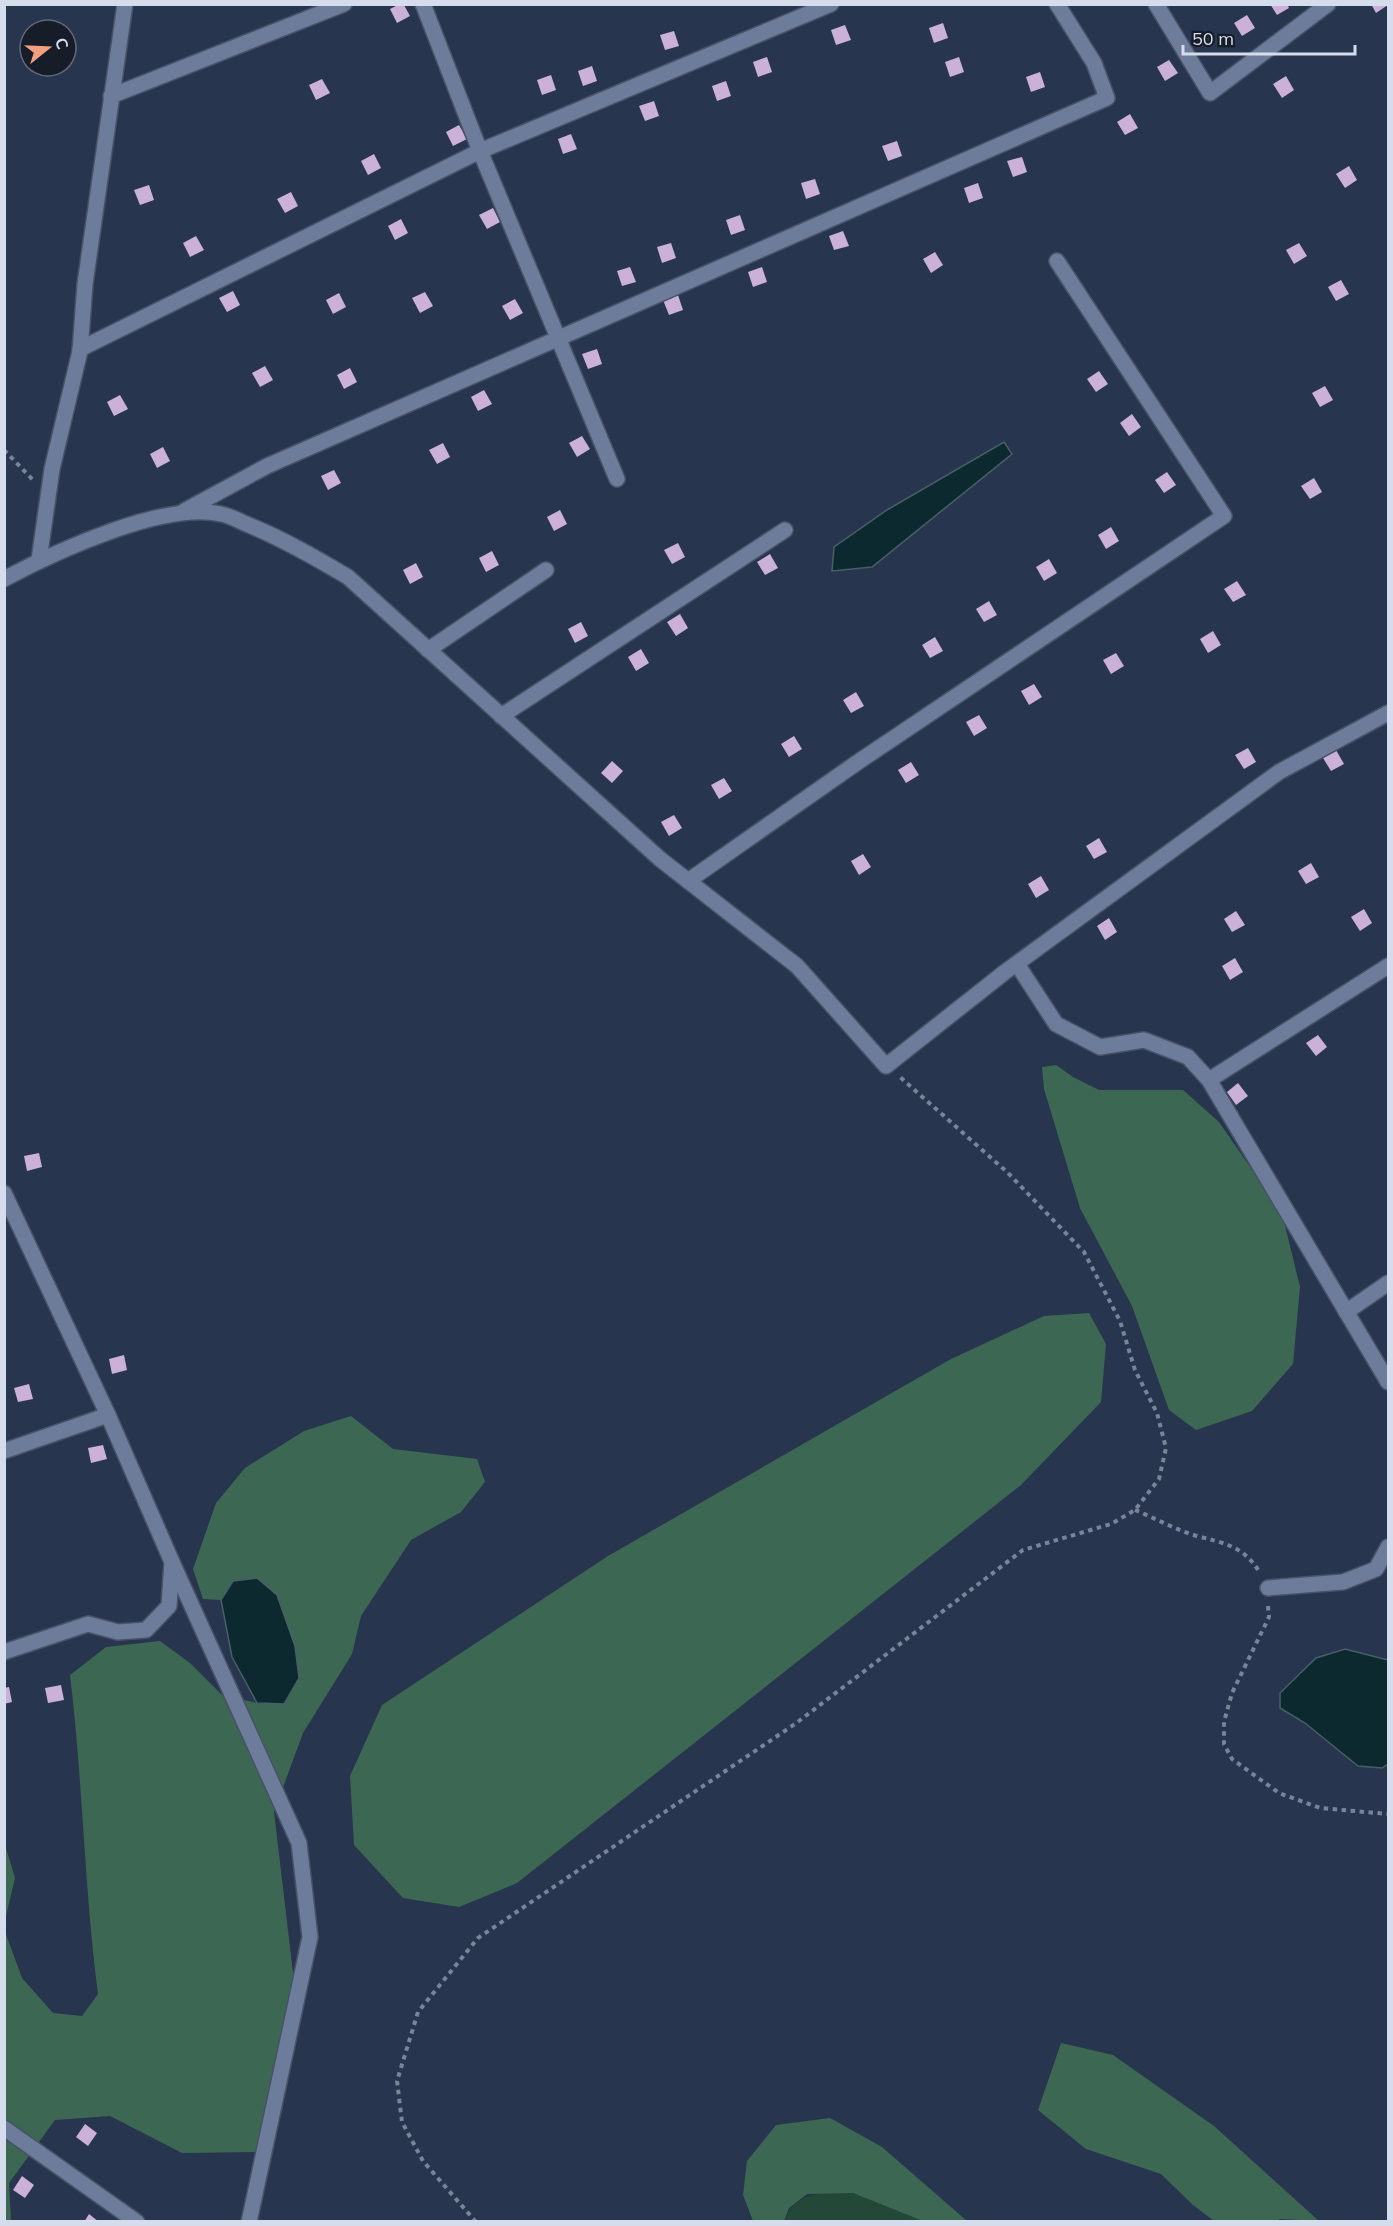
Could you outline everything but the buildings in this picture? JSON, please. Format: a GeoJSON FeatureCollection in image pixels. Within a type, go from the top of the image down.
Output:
{"type":"FeatureCollection","features":[{"type":"Feature","properties":{"kind":"street"},"geometry":{"type":"LineString","coordinates":[[39,560],[52,470],[80,349],[85,284],[125,4]]}},
{"type":"Feature","properties":{"kind":"street"},"geometry":{"type":"LineString","coordinates":[[111,96],[344,4]]}},
{"type":"Feature","properties":{"kind":"street"},"geometry":{"type":"LineString","coordinates":[[423,4],[480,151],[617,479]]}},
{"type":"Feature","properties":{"kind":"street"},"geometry":{"type":"LineString","coordinates":[[80,349],[480,151],[831,4]]}},
{"type":"Feature","properties":{"kind":"street"},"geometry":{"type":"LineString","coordinates":[[4,579],[39,560],[102,535],[184,511],[267,466],[1107,98],[1094,63],[1058,4]]}},
{"type":"Feature","properties":{"kind":"street"},"geometry":{"type":"LineString","coordinates":[[1156,4],[1210,93],[1328,4]]}},
{"type":"Feature","properties":{"kind":"street"},"geometry":{"type":"LineString","coordinates":[[688,881],[868,756],[1224,516],[1057,261]]}},
{"type":"Feature","properties":{"kind":"street"},"geometry":{"type":"LineString","coordinates":[[184,511],[222,514],[291,543],[348,578],[644,845],[797,966],[886,1066],[1017,963],[1279,772],[1389,713]]}},
{"type":"Feature","properties":{"kind":"street"},"geometry":{"type":"LineString","coordinates":[[501,716],[785,530]]}},
{"type":"Feature","properties":{"kind":"street"},"geometry":{"type":"LineString","coordinates":[[428,650],[546,570]]}},
{"type":"Feature","properties":{"kind":"street"},"geometry":{"type":"LineString","coordinates":[[1017,963],[1056,1024],[1100,1047],[1144,1040],[1188,1058],[1209,1080],[1389,1382]]}},
{"type":"Feature","properties":{"kind":"street"},"geometry":{"type":"LineString","coordinates":[[1209,1080],[1389,966]]}},
{"type":"Feature","properties":{"kind":"street"},"geometry":{"type":"LineString","coordinates":[[4,1193],[108,1415],[299,1843],[310,1937],[249,2222]]}},
{"type":"Feature","properties":{"kind":"street"},"geometry":{"type":"LineString","coordinates":[[1346,1312],[1389,1283]]}},
{"type":"Feature","properties":{"kind":"street"},"geometry":{"type":"LineString","coordinates":[[4,1451],[108,1415]]}},
{"type":"Feature","properties":{"kind":"street"},"geometry":{"type":"LineString","coordinates":[[1268,1588],[1343,1582],[1376,1569],[1389,1547]]}},
{"type":"Feature","properties":{"kind":"street"},"geometry":{"type":"LineString","coordinates":[[4,1652],[88,1624],[118,1632],[146,1630],[169,1606],[172,1562]]}},
{"type":"Feature","properties":{"kind":"street"},"geometry":{"type":"LineString","coordinates":[[4,2128],[137,2222]]}},
{"type":"Feature","properties":{"kind":"path"},"geometry":{"type":"LineString","coordinates":[[4,450],[48,496]]}},
{"type":"Feature","properties":{"kind":"path"},"geometry":{"type":"LineString","coordinates":[[476,2222],[423,2161],[402,2122],[397,2081],[418,2012],[478,1938],[795,1724],[1023,1550],[1111,1524],[1135,1510],[1159,1479],[1166,1448],[1157,1413],[1135,1370],[1120,1320],[1084,1252],[1007,1172],[886,1066]]}},
{"type":"Feature","properties":{"kind":"path"},"geometry":{"type":"LineString","coordinates":[[1135,1510],[1196,1536],[1224,1541],[1253,1562],[1268,1588],[1269,1617],[1232,1693],[1224,1722],[1224,1744],[1232,1759],[1279,1793],[1320,1808],[1389,1814]]}},
{"type":"Feature","properties":{"kind":"green space"},"geometry":{"type":"Polygon","coordinates":[[[1056,1065],[1073,1077],[1099,1090],[1183,1090],[1219,1122],[1282,1213],[1300,1287],[1293,1364],[1252,1411],[1196,1430],[1169,1410],[1132,1306],[1080,1208],[1044,1089],[1042,1067],[1056,1065]]]}},
{"type":"Feature","properties":{"kind":"green space"},"geometry":{"type":"Polygon","coordinates":[[[1089,1313],[1106,1344],[1101,1402],[1021,1485],[517,1883],[459,1907],[403,1898],[354,1845],[350,1776],[382,1705],[608,1556],[951,1359],[1044,1316],[1089,1313]]]}},
{"type":"Feature","properties":{"kind":"green space"},"geometry":{"type":"Polygon","coordinates":[[[351,1416],[393,1449],[477,1459],[485,1482],[461,1512],[411,1540],[361,1616],[352,1654],[303,1733],[274,1812],[296,1998],[282,2111],[264,2152],[182,2153],[110,2116],[55,2120],[9,2183],[11,2221],[5,2221],[4,1929],[22,1978],[53,2013],[82,2016],[98,1994],[70,1675],[106,1647],[160,1641],[190,1663],[222,1695],[257,1703],[233,1581],[221,1600],[203,1599],[193,1569],[216,1503],[245,1468],[304,1431],[351,1416]]]}},
{"type":"Feature","properties":{"kind":"green space"},"geometry":{"type":"Polygon","coordinates":[[[5,1845],[15,1878],[5,1920],[5,1845]]]}},
{"type":"Feature","properties":{"kind":"green space"},"geometry":{"type":"Polygon","coordinates":[[[1061,2043],[1113,2055],[1214,2126],[1319,2221],[1280,2219],[1275,2222],[1214,2221],[1193,2205],[1161,2174],[1086,2149],[1038,2110],[1061,2043]]]}},
{"type":"Feature","properties":{"kind":"green space"},"geometry":{"type":"Polygon","coordinates":[[[830,2118],[882,2147],[967,2221],[923,2221],[853,2193],[807,2194],[789,2208],[784,2221],[753,2221],[743,2195],[747,2161],[776,2125],[830,2118]]]}},
{"type":"Feature","properties":{"kind":"green space"},"geometry":{"type":"Polygon","coordinates":[[[853,2193],[923,2221],[784,2222],[789,2211],[804,2198],[821,2194],[853,2193]]]}},
{"type":"Feature","properties":{"kind":"shaded area"},"geometry":{"type":"Polygon","coordinates":[[[1004,442],[1012,454],[872,567],[832,571],[834,547],[887,510],[1004,442]]]}},
{"type":"Feature","properties":{"kind":"shaded area"},"geometry":{"type":"Polygon","coordinates":[[[257,1578],[277,1595],[295,1646],[299,1678],[284,1704],[257,1703],[232,1657],[221,1600],[233,1581],[257,1578]]]}},
{"type":"Feature","properties":{"kind":"shaded area"},"geometry":{"type":"Polygon","coordinates":[[[1345,1649],[1388,1660],[1388,1764],[1382,1768],[1358,1766],[1305,1723],[1280,1708],[1280,1693],[1316,1658],[1345,1649]]]}}]}
